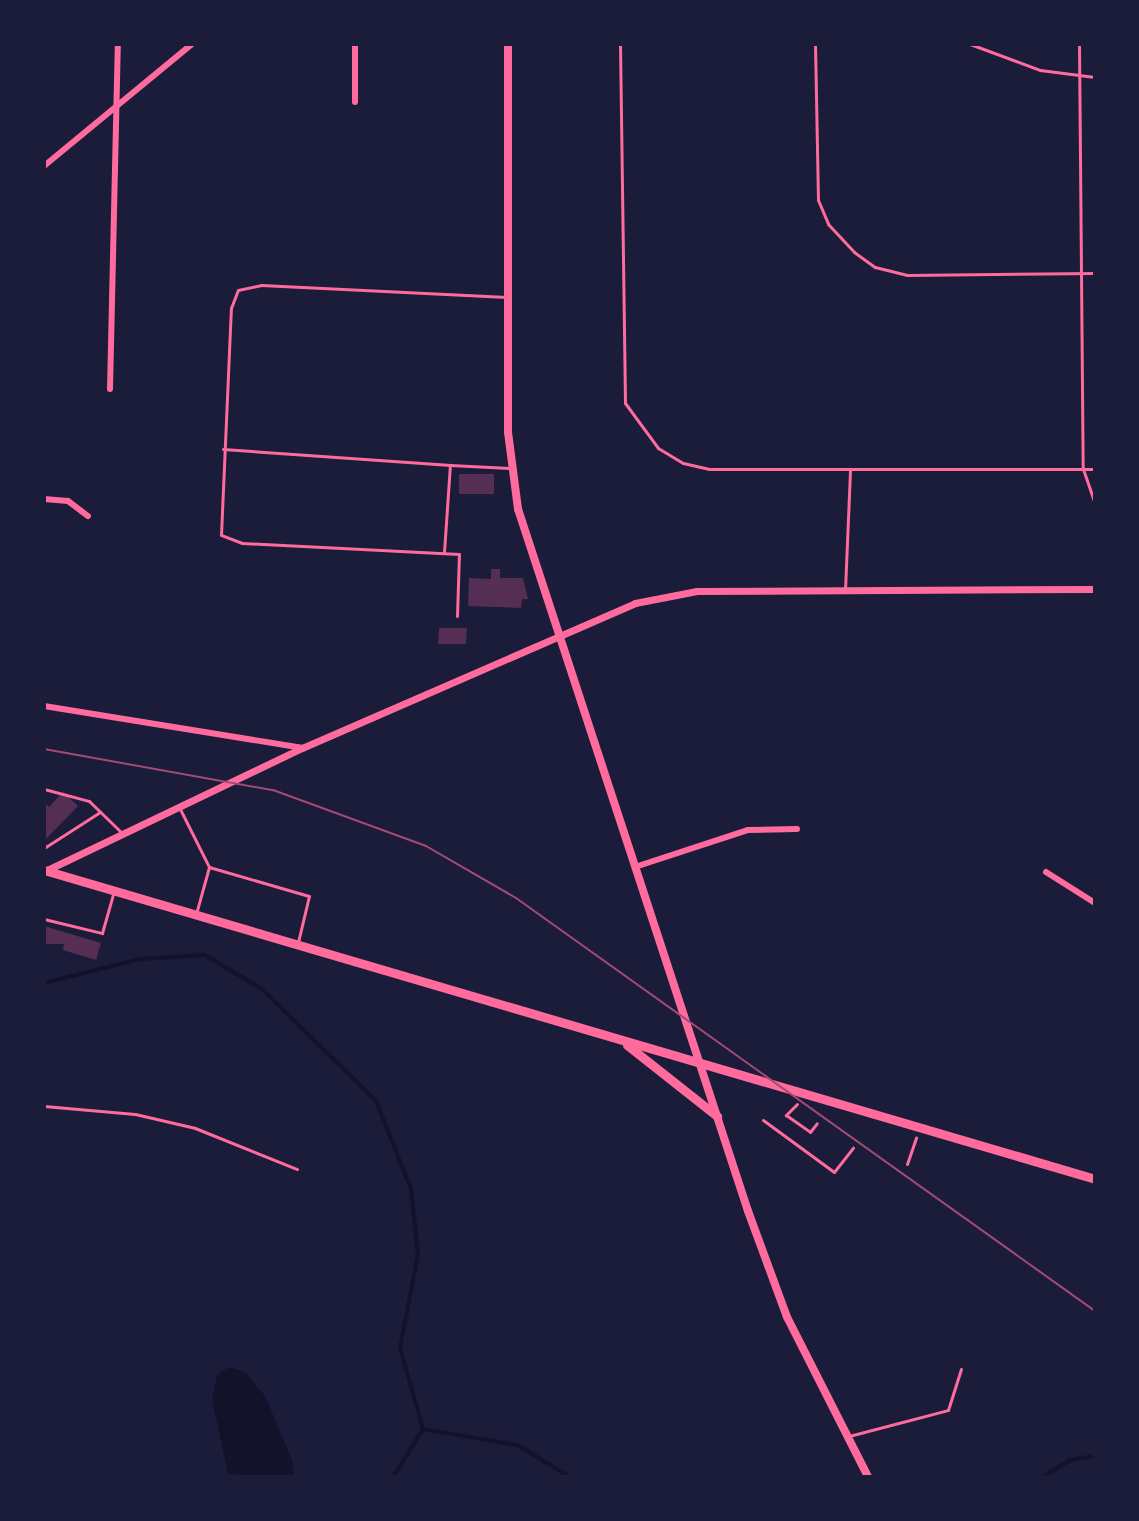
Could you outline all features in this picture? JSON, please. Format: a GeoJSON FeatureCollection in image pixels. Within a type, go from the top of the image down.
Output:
{"type":"FeatureCollection","features":[{"type":"Feature","properties":{"kind":"main road"},"geometry":{"type":"LineString","coordinates":[[508,44],[510,468],[518,509],[638,866],[699,1063],[787,1317],[868,1477]]}},
{"type":"Feature","properties":{"kind":"main road"},"geometry":{"type":"LineString","coordinates":[[44,871],[1095,1179]]}},
{"type":"Feature","properties":{"kind":"main road"},"geometry":{"type":"LineString","coordinates":[[618,1039],[670,1074],[717,1116]]}},
{"type":"Feature","properties":{"kind":"street"},"geometry":{"type":"LineString","coordinates":[[110,389],[119,105],[118,44]]}},
{"type":"Feature","properties":{"kind":"street"},"geometry":{"type":"LineString","coordinates":[[44,166],[192,44]]}},
{"type":"Feature","properties":{"kind":"street"},"geometry":{"type":"LineString","coordinates":[[355,44],[355,102]]}},
{"type":"Feature","properties":{"kind":"street"},"geometry":{"type":"LineString","coordinates":[[44,499],[68,501],[88,516]]}},
{"type":"Feature","properties":{"kind":"street"},"geometry":{"type":"LineString","coordinates":[[44,871],[302,748],[562,635],[658,597],[697,591],[1095,589]]}},
{"type":"Feature","properties":{"kind":"street"},"geometry":{"type":"LineString","coordinates":[[44,706],[302,748]]}},
{"type":"Feature","properties":{"kind":"street"},"geometry":{"type":"LineString","coordinates":[[638,866],[748,830],[797,829]]}},
{"type":"Feature","properties":{"kind":"street"},"geometry":{"type":"LineString","coordinates":[[1046,872],[1095,903]]}},
{"type":"Feature","properties":{"kind":"lane"},"geometry":{"type":"LineString","coordinates":[[620,44],[625,403],[658,448],[683,463],[709,469],[1095,469]]}},
{"type":"Feature","properties":{"kind":"lane"},"geometry":{"type":"LineString","coordinates":[[815,44],[818,200],[828,224],[854,252],[875,267],[907,275],[1095,273]]}},
{"type":"Feature","properties":{"kind":"lane"},"geometry":{"type":"LineString","coordinates":[[970,44],[1040,70],[1095,77]]}},
{"type":"Feature","properties":{"kind":"lane"},"geometry":{"type":"LineString","coordinates":[[1079,44],[1083,469],[1095,503]]}},
{"type":"Feature","properties":{"kind":"lane"},"geometry":{"type":"LineString","coordinates":[[457,616],[459,554],[229,540],[218,528],[231,308],[238,290],[261,285],[508,297]]}},
{"type":"Feature","properties":{"kind":"lane"},"geometry":{"type":"LineString","coordinates":[[223,449],[510,468]]}},
{"type":"Feature","properties":{"kind":"lane"},"geometry":{"type":"LineString","coordinates":[[444,552],[450,465]]}},
{"type":"Feature","properties":{"kind":"lane"},"geometry":{"type":"LineString","coordinates":[[845,590],[850,469]]}},
{"type":"Feature","properties":{"kind":"lane"},"geometry":{"type":"LineString","coordinates":[[44,789],[72,793],[100,812],[123,834]]}},
{"type":"Feature","properties":{"kind":"lane"},"geometry":{"type":"LineString","coordinates":[[179,807],[209,867],[196,915]]}},
{"type":"Feature","properties":{"kind":"lane"},"geometry":{"type":"LineString","coordinates":[[44,848],[100,812]]}},
{"type":"Feature","properties":{"kind":"lane"},"geometry":{"type":"LineString","coordinates":[[209,867],[309,896],[298,945]]}},
{"type":"Feature","properties":{"kind":"lane"},"geometry":{"type":"LineString","coordinates":[[44,919],[102,933],[114,891]]}},
{"type":"Feature","properties":{"kind":"lane"},"geometry":{"type":"LineString","coordinates":[[44,1106],[135,1114],[180,1124],[297,1169]]}},
{"type":"Feature","properties":{"kind":"lane"},"geometry":{"type":"LineString","coordinates":[[849,1436],[948,1410],[961,1369]]}},
{"type":"Feature","properties":{"kind":"path"},"geometry":{"type":"LineString","coordinates":[[786,1115],[810,1132],[817,1123]]}},
{"type":"Feature","properties":{"kind":"path"},"geometry":{"type":"LineString","coordinates":[[763,1120],[834,1172],[853,1148]]}},
{"type":"Feature","properties":{"kind":"path"},"geometry":{"type":"LineString","coordinates":[[907,1164],[915,1144]]}},
{"type":"Feature","properties":{"kind":"shaded area"},"geometry":{"type":"Polygon","coordinates":[[[229,1367],[245,1372],[265,1396],[292,1460],[294,1477],[228,1474],[212,1399],[217,1375],[229,1367]]]}},
{"type":"Feature","properties":{"kind":"building"},"geometry":{"type":"Polygon","coordinates":[[[459,474],[494,474],[494,494],[459,494],[459,474]]]}},
{"type":"Feature","properties":{"kind":"building"},"geometry":{"type":"Polygon","coordinates":[[[491,569],[500,569],[500,578],[523,578],[528,599],[522,599],[521,608],[468,606],[469,578],[491,579],[491,569]]]}},
{"type":"Feature","properties":{"kind":"building"},"geometry":{"type":"Polygon","coordinates":[[[439,628],[467,628],[466,644],[438,644],[439,628]]]}},
{"type":"Feature","properties":{"kind":"building"},"geometry":{"type":"Polygon","coordinates":[[[63,792],[78,806],[44,841],[44,802],[49,807],[63,792]]]}},
{"type":"Feature","properties":{"kind":"building"},"geometry":{"type":"Polygon","coordinates":[[[44,926],[101,943],[96,960],[63,950],[64,944],[44,944],[44,926]]]}},
{"type":"Feature","properties":{"kind":"waterway"},"geometry":{"type":"LineString","coordinates":[[44,983],[140,959],[205,955],[262,989],[376,1101],[411,1189],[418,1255],[400,1348],[423,1429],[393,1477]]}},
{"type":"Feature","properties":{"kind":"waterway"},"geometry":{"type":"LineString","coordinates":[[423,1429],[517,1445],[570,1477]]}},
{"type":"Feature","properties":{"kind":"waterway"},"geometry":{"type":"LineString","coordinates":[[1043,1477],[1070,1460],[1095,1456]]}},
{"type":"Feature","properties":{"kind":"tram line"},"geometry":{"type":"LineString","coordinates":[[44,749],[273,790],[426,846],[516,898],[1095,1311]]}}]}
